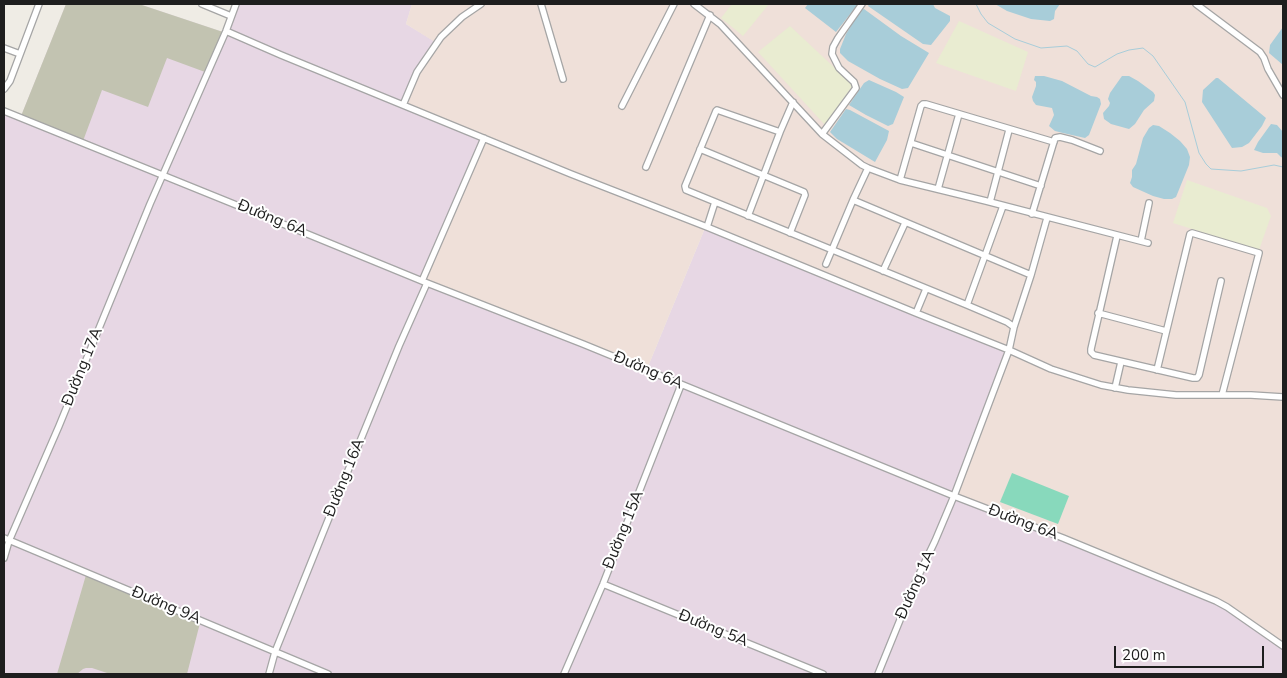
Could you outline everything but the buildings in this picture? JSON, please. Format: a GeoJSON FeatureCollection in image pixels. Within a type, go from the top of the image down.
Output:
{"type":"FeatureCollection","features":[{"type":"Feature","properties":{"kind":"street"},"geometry":{"type":"LineString","coordinates":[[4,89],[10,81],[39,4]]}},
{"type":"Feature","properties":{"kind":"street"},"geometry":{"type":"LineString","coordinates":[[202,4],[231,16]]}},
{"type":"Feature","properties":{"kind":"street","name":"Đường 17A"},"geometry":{"type":"LineString","coordinates":[[4,558],[6,540],[62,418],[150,204],[236,4]]}},
{"type":"Feature","properties":{"kind":"street"},"geometry":{"type":"LineString","coordinates":[[403,105],[417,72],[441,37],[462,17],[482,4]]}},
{"type":"Feature","properties":{"kind":"street"},"geometry":{"type":"LineString","coordinates":[[541,4],[563,79]]}},
{"type":"Feature","properties":{"kind":"street"},"geometry":{"type":"LineString","coordinates":[[622,106],[674,4]]}},
{"type":"Feature","properties":{"kind":"street"},"geometry":{"type":"LineString","coordinates":[[694,4],[710,15],[731,36],[822,134],[868,168],[900,180],[1148,243]]}},
{"type":"Feature","properties":{"kind":"street"},"geometry":{"type":"LineString","coordinates":[[822,134],[856,88],[854,82],[839,68],[832,54],[838,38],[862,4]]}},
{"type":"Feature","properties":{"kind":"street"},"geometry":{"type":"LineString","coordinates":[[1197,4],[1260,52],[1283,95]]}},
{"type":"Feature","properties":{"kind":"street"},"geometry":{"type":"LineString","coordinates":[[646,167],[710,15]]}},
{"type":"Feature","properties":{"kind":"street"},"geometry":{"type":"LineString","coordinates":[[226,31],[403,105],[1009,350],[1051,369],[1101,385],[1159,394],[1283,397]]}},
{"type":"Feature","properties":{"kind":"street"},"geometry":{"type":"LineString","coordinates":[[4,48],[20,54]]}},
{"type":"Feature","properties":{"kind":"street"},"geometry":{"type":"LineString","coordinates":[[748,216],[793,102]]}},
{"type":"Feature","properties":{"kind":"street"},"geometry":{"type":"LineString","coordinates":[[900,180],[923,104],[1054,142]]}},
{"type":"Feature","properties":{"kind":"street"},"geometry":{"type":"LineString","coordinates":[[780,132],[717,110],[685,186],[686,190],[1007,322],[1014,327]]}},
{"type":"Feature","properties":{"kind":"street","name":"Đường 6A"},"geometry":{"type":"LineString","coordinates":[[4,111],[1216,601],[1283,646]]}},
{"type":"Feature","properties":{"kind":"street"},"geometry":{"type":"LineString","coordinates":[[938,190],[959,114]]}},
{"type":"Feature","properties":{"kind":"street"},"geometry":{"type":"LineString","coordinates":[[990,202],[1009,130]]}},
{"type":"Feature","properties":{"kind":"street"},"geometry":{"type":"LineString","coordinates":[[1032,214],[1056,138],[1060,137],[1100,151]]}},
{"type":"Feature","properties":{"kind":"street","name":"Đường 16A"},"geometry":{"type":"LineString","coordinates":[[269,674],[275,652],[484,138]]}},
{"type":"Feature","properties":{"kind":"street"},"geometry":{"type":"LineString","coordinates":[[911,143],[1041,186]]}},
{"type":"Feature","properties":{"kind":"street"},"geometry":{"type":"LineString","coordinates":[[700,150],[804,192],[805,195],[790,233]]}},
{"type":"Feature","properties":{"kind":"street"},"geometry":{"type":"LineString","coordinates":[[826,264],[868,168]]}},
{"type":"Feature","properties":{"kind":"street"},"geometry":{"type":"LineString","coordinates":[[853,200],[1031,275]]}},
{"type":"Feature","properties":{"kind":"street"},"geometry":{"type":"LineString","coordinates":[[706,227],[715,202]]}},
{"type":"Feature","properties":{"kind":"street"},"geometry":{"type":"LineString","coordinates":[[1141,242],[1149,203]]}},
{"type":"Feature","properties":{"kind":"street"},"geometry":{"type":"LineString","coordinates":[[966,305],[1003,206]]}},
{"type":"Feature","properties":{"kind":"street","name":"Đường 1A"},"geometry":{"type":"LineString","coordinates":[[878,674],[915,583],[954,496],[1009,350],[1014,327],[1047,218]]}},
{"type":"Feature","properties":{"kind":"street"},"geometry":{"type":"LineString","coordinates":[[883,271],[905,222]]}},
{"type":"Feature","properties":{"kind":"street"},"geometry":{"type":"LineString","coordinates":[[1156,370],[1190,234],[1259,253],[1222,395]]}},
{"type":"Feature","properties":{"kind":"street"},"geometry":{"type":"LineString","coordinates":[[1117,236],[1090,349],[1094,355],[1198,378],[1221,281]]}},
{"type":"Feature","properties":{"kind":"street"},"geometry":{"type":"LineString","coordinates":[[916,313],[926,289]]}},
{"type":"Feature","properties":{"kind":"street"},"geometry":{"type":"LineString","coordinates":[[1098,313],[1166,330]]}},
{"type":"Feature","properties":{"kind":"street"},"geometry":{"type":"LineString","coordinates":[[1115,388],[1121,362]]}},
{"type":"Feature","properties":{"kind":"street","name":"Đường 15A"},"geometry":{"type":"LineString","coordinates":[[564,674],[681,385]]}},
{"type":"Feature","properties":{"kind":"street","name":"Đường 9A"},"geometry":{"type":"LineString","coordinates":[[6,540],[328,674]]}},
{"type":"Feature","properties":{"kind":"street","name":"Đường 5A"},"geometry":{"type":"LineString","coordinates":[[602,584],[823,674]]}},
{"type":"Feature","properties":{"kind":"shaded area"},"geometry":{"type":"Polygon","coordinates":[[[66,4],[139,4],[223,32],[481,139],[647,369],[705,228],[1007,352],[1060,539],[1216,603],[1283,648],[1283,674],[4,674],[4,108],[21,116],[66,4]]]}},
{"type":"Feature","properties":{"kind":"shaded area"},"geometry":{"type":"Polygon","coordinates":[[[66,4],[139,4],[223,32],[205,72],[167,58],[148,107],[102,90],[83,141],[21,116],[66,4]]]}},
{"type":"Feature","properties":{"kind":"shaded area"},"geometry":{"type":"Polygon","coordinates":[[[238,4],[412,4],[406,24],[436,42],[402,103],[228,30],[238,4]]]}},
{"type":"Feature","properties":{"kind":"shaded area"},"geometry":{"type":"Polygon","coordinates":[[[412,4],[1283,4],[1283,395],[1155,392],[1101,383],[1052,367],[406,104],[418,73],[438,44],[406,24],[412,4]]]}},
{"type":"Feature","properties":{"kind":"shaded area"},"geometry":{"type":"Polygon","coordinates":[[[732,4],[769,4],[743,36],[721,18],[732,4]]]}},
{"type":"Feature","properties":{"kind":"shaded area"},"geometry":{"type":"Polygon","coordinates":[[[959,21],[1028,52],[1016,91],[936,63],[959,21]]]}},
{"type":"Feature","properties":{"kind":"shaded area"},"geometry":{"type":"Polygon","coordinates":[[[790,26],[853,85],[825,125],[758,52],[790,26]]]}},
{"type":"Feature","properties":{"kind":"shaded area"},"geometry":{"type":"Polygon","coordinates":[[[485,140],[705,228],[647,369],[424,280],[485,140]]]}},
{"type":"Feature","properties":{"kind":"shaded area"},"geometry":{"type":"Polygon","coordinates":[[[1187,180],[1267,208],[1271,216],[1259,250],[1173,223],[1187,180]]]}},
{"type":"Feature","properties":{"kind":"shaded area"},"geometry":{"type":"Polygon","coordinates":[[[1010,353],[1116,390],[1283,399],[1283,644],[1227,605],[956,495],[1010,353]]]}},
{"type":"Feature","properties":{"kind":"shaded area"},"geometry":{"type":"Polygon","coordinates":[[[86,575],[200,623],[187,674],[110,674],[86,668],[77,674],[57,674],[86,575]]]}},
{"type":"Feature","properties":{"kind":"green space"},"geometry":{"type":"Polygon","coordinates":[[[1012,473],[1069,496],[1058,524],[1000,502],[1012,473]]]}},
{"type":"Feature","properties":{"kind":"water"},"geometry":{"type":"Polygon","coordinates":[[[808,4],[858,4],[836,32],[805,8],[808,4]]]}},
{"type":"Feature","properties":{"kind":"water"},"geometry":{"type":"Polygon","coordinates":[[[869,4],[933,4],[935,8],[950,16],[950,21],[931,45],[923,44],[868,6],[869,4]]]}},
{"type":"Feature","properties":{"kind":"water"},"geometry":{"type":"Polygon","coordinates":[[[995,4],[1060,4],[1055,11],[1054,19],[1050,21],[1031,19],[1007,11],[995,4]]]}},
{"type":"Feature","properties":{"kind":"water"},"geometry":{"type":"Polygon","coordinates":[[[864,9],[901,36],[929,53],[908,88],[902,89],[880,79],[848,61],[840,53],[846,34],[861,10],[864,9]]]}},
{"type":"Feature","properties":{"kind":"water"},"geometry":{"type":"Polygon","coordinates":[[[1283,27],[1283,65],[1269,53],[1270,45],[1283,27]]]}},
{"type":"Feature","properties":{"kind":"water"},"geometry":{"type":"Polygon","coordinates":[[[1035,76],[1044,76],[1062,81],[1100,99],[1101,104],[1089,135],[1085,138],[1055,131],[1049,126],[1054,115],[1052,108],[1036,105],[1033,101],[1032,97],[1036,86],[1035,76]]]}},
{"type":"Feature","properties":{"kind":"water"},"geometry":{"type":"Polygon","coordinates":[[[1122,76],[1129,76],[1138,81],[1155,95],[1154,101],[1129,129],[1111,124],[1104,119],[1103,113],[1109,106],[1108,99],[1110,93],[1122,76]]]}},
{"type":"Feature","properties":{"kind":"water"},"geometry":{"type":"Polygon","coordinates":[[[1216,78],[1266,118],[1249,143],[1242,147],[1232,148],[1202,102],[1203,90],[1216,78]]]}},
{"type":"Feature","properties":{"kind":"water"},"geometry":{"type":"Polygon","coordinates":[[[869,80],[904,97],[893,124],[888,126],[849,105],[864,83],[869,80]]]}},
{"type":"Feature","properties":{"kind":"water"},"geometry":{"type":"Polygon","coordinates":[[[846,109],[889,131],[887,140],[875,162],[837,139],[830,132],[846,109]]]}},
{"type":"Feature","properties":{"kind":"water"},"geometry":{"type":"Polygon","coordinates":[[[1271,124],[1277,125],[1283,132],[1283,158],[1277,153],[1263,153],[1254,150],[1271,124]]]}},
{"type":"Feature","properties":{"kind":"water"},"geometry":{"type":"Polygon","coordinates":[[[1153,125],[1159,126],[1180,141],[1187,149],[1190,157],[1189,165],[1176,197],[1172,199],[1153,196],[1133,187],[1130,183],[1132,170],[1136,164],[1143,138],[1153,125]]]}},
{"type":"Feature","properties":{"kind":"waterway"},"geometry":{"type":"LineString","coordinates":[[976,4],[988,23],[1015,39],[1041,48],[1067,46],[1077,51],[1088,64],[1095,67],[1117,54],[1143,48],[1153,56],[1185,102],[1199,153],[1211,169],[1241,171],[1274,165],[1283,167]]}}]}
